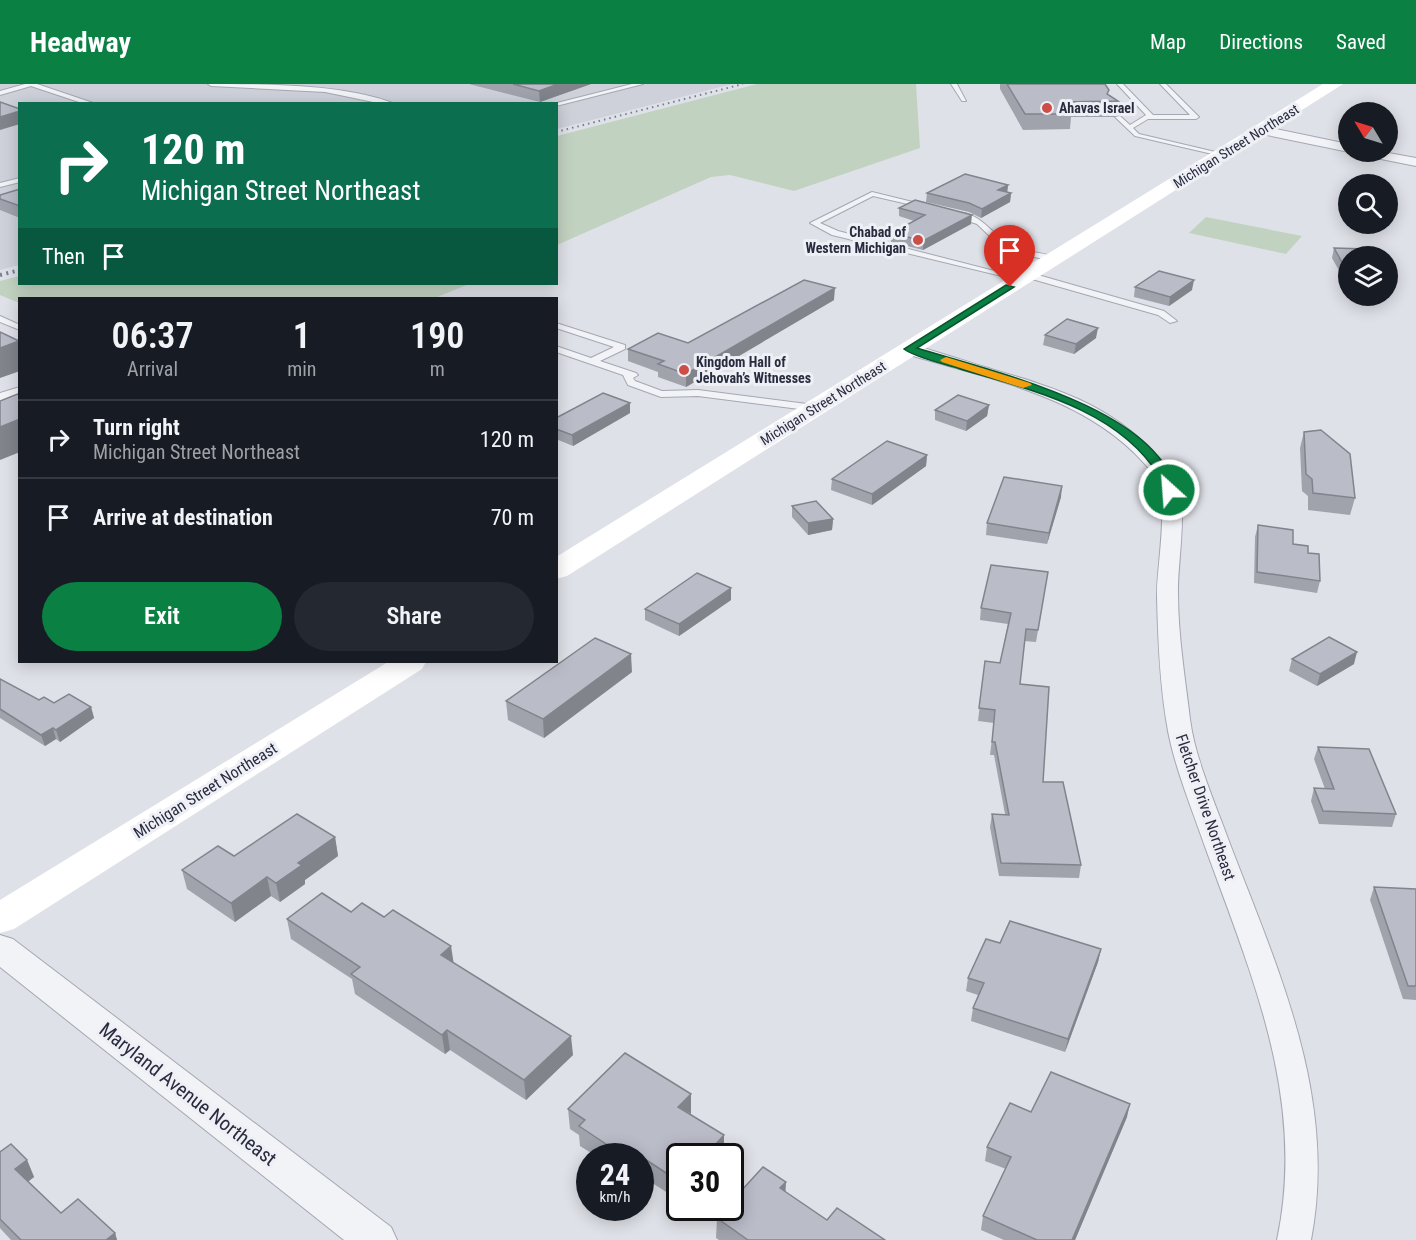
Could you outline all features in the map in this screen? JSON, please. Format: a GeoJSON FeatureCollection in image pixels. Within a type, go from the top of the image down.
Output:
{"type":"FeatureCollection","features":[{"type":"Feature","properties":{"kind":"main road","name":"Michigan Street Northeast"},"geometry":{"type":"LineString","coordinates":[[558,569],[1335,84]]}},
{"type":"Feature","properties":{"kind":"main road","name":"Michigan Street Northeast"},"geometry":{"type":"LineString","coordinates":[[0,919],[408,663]]}},
{"type":"Feature","properties":{"kind":"street"},"geometry":{"type":"LineString","coordinates":[[1261,130],[1338,146]]}},
{"type":"Feature","properties":{"kind":"street"},"geometry":{"type":"LineString","coordinates":[[1398,158],[1416,162]]}},
{"type":"Feature","properties":{"kind":"street","name":"Fletcher Drive Northeast"},"geometry":{"type":"LineString","coordinates":[[909,349],[1033,387],[1080,405],[1129,436],[1166,477],[1172,506],[1167,593],[1169,637],[1180,732],[1207,816],[1275,1001],[1295,1078],[1301,1144],[1299,1215],[1294,1240]]}},
{"type":"Feature","properties":{"kind":"street"},"geometry":{"type":"LineString","coordinates":[[0,399],[18,393]]}},
{"type":"Feature","properties":{"kind":"street","name":"Maryland Avenue Northeast"},"geometry":{"type":"LineString","coordinates":[[0,948],[376,1240]]}},
{"type":"Feature","properties":{"kind":"lane"},"geometry":{"type":"LineString","coordinates":[[0,93],[31,84],[87,102]]}},
{"type":"Feature","properties":{"kind":"lane"},"geometry":{"type":"LineString","coordinates":[[211,84],[332,91],[383,102]]}},
{"type":"Feature","properties":{"kind":"lane"},"geometry":{"type":"LineString","coordinates":[[276,87],[286,84]]}},
{"type":"Feature","properties":{"kind":"lane"},"geometry":{"type":"LineString","coordinates":[[558,104],[640,84]]}},
{"type":"Feature","properties":{"kind":"lane"},"geometry":{"type":"LineString","coordinates":[[954,84],[964,100]]}},
{"type":"Feature","properties":{"kind":"lane"},"geometry":{"type":"LineString","coordinates":[[1120,84],[1150,115],[1148,117]]}},
{"type":"Feature","properties":{"kind":"lane"},"geometry":{"type":"LineString","coordinates":[[1129,128],[1148,117],[1197,117],[1163,84]]}},
{"type":"Feature","properties":{"kind":"lane"},"geometry":{"type":"LineString","coordinates":[[1123,100],[1131,96]]}},
{"type":"Feature","properties":{"kind":"lane"},"geometry":{"type":"LineString","coordinates":[[1118,117],[1142,137],[1221,154]]}},
{"type":"Feature","properties":{"kind":"lane"},"geometry":{"type":"LineString","coordinates":[[0,185],[18,180]]}},
{"type":"Feature","properties":{"kind":"lane"},"geometry":{"type":"LineString","coordinates":[[930,208],[872,194],[814,224],[835,233],[1025,277],[1161,314],[1173,321]]}},
{"type":"Feature","properties":{"kind":"lane"},"geometry":{"type":"LineString","coordinates":[[942,211],[980,222],[1013,250],[1054,259]]}},
{"type":"Feature","properties":{"kind":"lane"},"geometry":{"type":"LineString","coordinates":[[0,320],[18,327]]}},
{"type":"Feature","properties":{"kind":"lane"},"geometry":{"type":"LineString","coordinates":[[558,326],[622,347],[592,361]]}},
{"type":"Feature","properties":{"kind":"lane"},"geometry":{"type":"LineString","coordinates":[[558,350],[651,381]]}},
{"type":"Feature","properties":{"kind":"lane"},"geometry":{"type":"LineString","coordinates":[[627,373],[631,383],[661,394],[698,393],[815,408]]}},
{"type":"Feature","properties":{"kind":"shaded area"},"geometry":{"type":"Polygon","coordinates":[[[0,84],[732,84],[558,129],[558,102],[18,102],[18,265],[0,270],[0,84]]]}},
{"type":"Feature","properties":{"kind":"green space"},"geometry":{"type":"Polygon","coordinates":[[[757,84],[916,84],[920,148],[794,191],[730,175],[711,177],[558,245],[558,136],[757,84]]]}},
{"type":"Feature","properties":{"kind":"green space"},"geometry":{"type":"Polygon","coordinates":[[[1206,217],[1302,236],[1286,254],[1189,233],[1206,217]]]}},
{"type":"Feature","properties":{"kind":"green space"},"geometry":{"type":"Polygon","coordinates":[[[18,276],[18,285],[467,285],[437,297],[18,297],[18,303],[0,295],[0,281],[18,276]]]}},
{"type":"Feature","properties":{"kind":"building"},"geometry":{"type":"Polygon","coordinates":[[[513,84],[558,84],[539,91],[513,84]]]}},
{"type":"Feature","properties":{"kind":"building"},"geometry":{"type":"Polygon","coordinates":[[[1007,84],[1105,84],[1109,90],[1107,94],[1118,101],[1064,102],[1072,114],[1025,114],[1007,84]]]}},
{"type":"Feature","properties":{"kind":"building"},"geometry":{"type":"Polygon","coordinates":[[[0,102],[18,108],[18,112],[0,117],[0,102]]]}},
{"type":"Feature","properties":{"kind":"building"},"geometry":{"type":"Polygon","coordinates":[[[965,174],[1008,185],[998,190],[1011,193],[982,209],[969,203],[927,193],[965,174]]]}},
{"type":"Feature","properties":{"kind":"building"},"geometry":{"type":"Polygon","coordinates":[[[18,190],[18,205],[0,199],[0,195],[18,190]]]}},
{"type":"Feature","properties":{"kind":"building"},"geometry":{"type":"Polygon","coordinates":[[[915,200],[972,215],[923,241],[892,233],[925,215],[899,208],[915,200]]]}},
{"type":"Feature","properties":{"kind":"building"},"geometry":{"type":"Polygon","coordinates":[[[1159,271],[1194,280],[1170,297],[1135,287],[1159,271]]]}},
{"type":"Feature","properties":{"kind":"building"},"geometry":{"type":"Polygon","coordinates":[[[804,280],[835,288],[686,374],[658,364],[664,361],[628,349],[658,333],[688,343],[804,280]]]}},
{"type":"Feature","properties":{"kind":"building"},"geometry":{"type":"Polygon","coordinates":[[[1067,319],[1098,328],[1076,344],[1045,335],[1067,319]]]}},
{"type":"Feature","properties":{"kind":"building"},"geometry":{"type":"Polygon","coordinates":[[[0,332],[18,341],[18,341],[0,348],[0,332]]]}},
{"type":"Feature","properties":{"kind":"building"},"geometry":{"type":"Polygon","coordinates":[[[603,393],[630,403],[572,435],[558,430],[558,417],[603,393]]]}},
{"type":"Feature","properties":{"kind":"building"},"geometry":{"type":"Polygon","coordinates":[[[18,394],[18,420],[0,427],[0,401],[18,394]]]}},
{"type":"Feature","properties":{"kind":"building"},"geometry":{"type":"Polygon","coordinates":[[[958,395],[989,405],[967,421],[935,410],[958,395]]]}},
{"type":"Feature","properties":{"kind":"building"},"geometry":{"type":"Polygon","coordinates":[[[1321,430],[1350,454],[1355,498],[1313,493],[1312,479],[1306,474],[1304,432],[1321,430]]]}},
{"type":"Feature","properties":{"kind":"building"},"geometry":{"type":"Polygon","coordinates":[[[887,441],[927,455],[872,494],[832,479],[887,441]]]}},
{"type":"Feature","properties":{"kind":"building"},"geometry":{"type":"Polygon","coordinates":[[[1004,477],[1062,486],[1049,533],[987,523],[1004,477]]]}},
{"type":"Feature","properties":{"kind":"building"},"geometry":{"type":"Polygon","coordinates":[[[816,501],[833,519],[808,523],[792,506],[816,501]]]}},
{"type":"Feature","properties":{"kind":"building"},"geometry":{"type":"Polygon","coordinates":[[[1258,525],[1293,530],[1293,544],[1308,546],[1308,553],[1319,554],[1320,581],[1257,572],[1258,525]]]}},
{"type":"Feature","properties":{"kind":"building"},"geometry":{"type":"Polygon","coordinates":[[[991,565],[1048,572],[1038,630],[1026,629],[1020,684],[1049,687],[1043,782],[1063,782],[1081,865],[1001,863],[992,814],[1009,815],[995,742],[992,742],[995,710],[979,708],[985,661],[1000,663],[1011,613],[981,608],[991,565]]]}},
{"type":"Feature","properties":{"kind":"building"},"geometry":{"type":"Polygon","coordinates":[[[697,573],[731,588],[679,624],[645,609],[697,573]]]}},
{"type":"Feature","properties":{"kind":"building"},"geometry":{"type":"Polygon","coordinates":[[[1329,637],[1357,652],[1320,674],[1292,659],[1329,637]]]}},
{"type":"Feature","properties":{"kind":"building"},"geometry":{"type":"Polygon","coordinates":[[[595,638],[631,654],[543,719],[506,701],[595,638]]]}},
{"type":"Feature","properties":{"kind":"building"},"geometry":{"type":"Polygon","coordinates":[[[0,679],[39,700],[44,697],[54,703],[69,694],[91,707],[56,730],[53,728],[41,735],[0,709],[0,679]]]}},
{"type":"Feature","properties":{"kind":"building"},"geometry":{"type":"Polygon","coordinates":[[[1318,747],[1369,749],[1396,814],[1323,811],[1314,788],[1334,789],[1318,747]]]}},
{"type":"Feature","properties":{"kind":"building"},"geometry":{"type":"Polygon","coordinates":[[[297,814],[335,837],[298,863],[302,865],[276,883],[267,877],[231,903],[182,870],[218,846],[234,856],[297,814]]]}},
{"type":"Feature","properties":{"kind":"building"},"geometry":{"type":"Polygon","coordinates":[[[1374,887],[1416,889],[1416,986],[1408,986],[1374,887]]]}},
{"type":"Feature","properties":{"kind":"building"},"geometry":{"type":"Polygon","coordinates":[[[322,893],[351,912],[362,903],[384,917],[393,910],[451,946],[441,955],[571,1036],[524,1080],[447,1030],[442,1035],[351,974],[360,967],[287,919],[322,893]]]}},
{"type":"Feature","properties":{"kind":"building"},"geometry":{"type":"Polygon","coordinates":[[[1010,921],[1101,949],[1068,1039],[973,1008],[984,983],[968,978],[986,939],[1000,943],[1010,921]]]}},
{"type":"Feature","properties":{"kind":"building"},"geometry":{"type":"Polygon","coordinates":[[[625,1053],[691,1094],[678,1107],[724,1135],[717,1143],[666,1143],[666,1173],[654,1165],[654,1143],[604,1143],[579,1126],[585,1120],[568,1109],[625,1053]]]}},
{"type":"Feature","properties":{"kind":"building"},"geometry":{"type":"Polygon","coordinates":[[[1051,1072],[1130,1104],[1072,1240],[1037,1240],[983,1216],[1011,1157],[987,1147],[1010,1103],[1031,1112],[1051,1072]]]}},
{"type":"Feature","properties":{"kind":"building"},"geometry":{"type":"Polygon","coordinates":[[[11,1144],[27,1160],[15,1169],[61,1213],[78,1199],[115,1233],[106,1240],[21,1240],[0,1219],[0,1152],[11,1144]]]}},
{"type":"Feature","properties":{"kind":"building"},"geometry":{"type":"Polygon","coordinates":[[[763,1167],[786,1182],[780,1188],[827,1220],[837,1208],[885,1240],[748,1240],[721,1221],[744,1221],[744,1188],[763,1167]]]}},
{"type":"Feature","properties":{"kind":"railway"},"geometry":{"type":"LineString","coordinates":[[558,131],[743,84]]}},
{"type":"Feature","properties":{"kind":"railway"},"geometry":{"type":"LineString","coordinates":[[0,275],[18,270]]}},
{"type":"Feature","properties":{"kind":"slow traffic"},"geometry":{"type":"LineString","coordinates":[[946,360],[1027,385]]}},
{"type":"Feature","properties":{"kind":"place","name":"Ahavas Israel"},"geometry":{"type":"Point","coordinates":[1047,108]}},
{"type":"Feature","properties":{"kind":"place","name":"Chabad of Western Michigan"},"geometry":{"type":"Point","coordinates":[918,240]}},
{"type":"Feature","properties":{"kind":"place","name":"Kingdom Hall of Jehovah’s Witnesses"},"geometry":{"type":"Point","coordinates":[684,370]}},
{"type":"Feature","properties":{"kind":"route"},"geometry":{"type":"LineString","coordinates":[[1010,287],[909,349],[989,373],[1080,405],[1129,436],[1166,477],[1169,490]]}}]}
